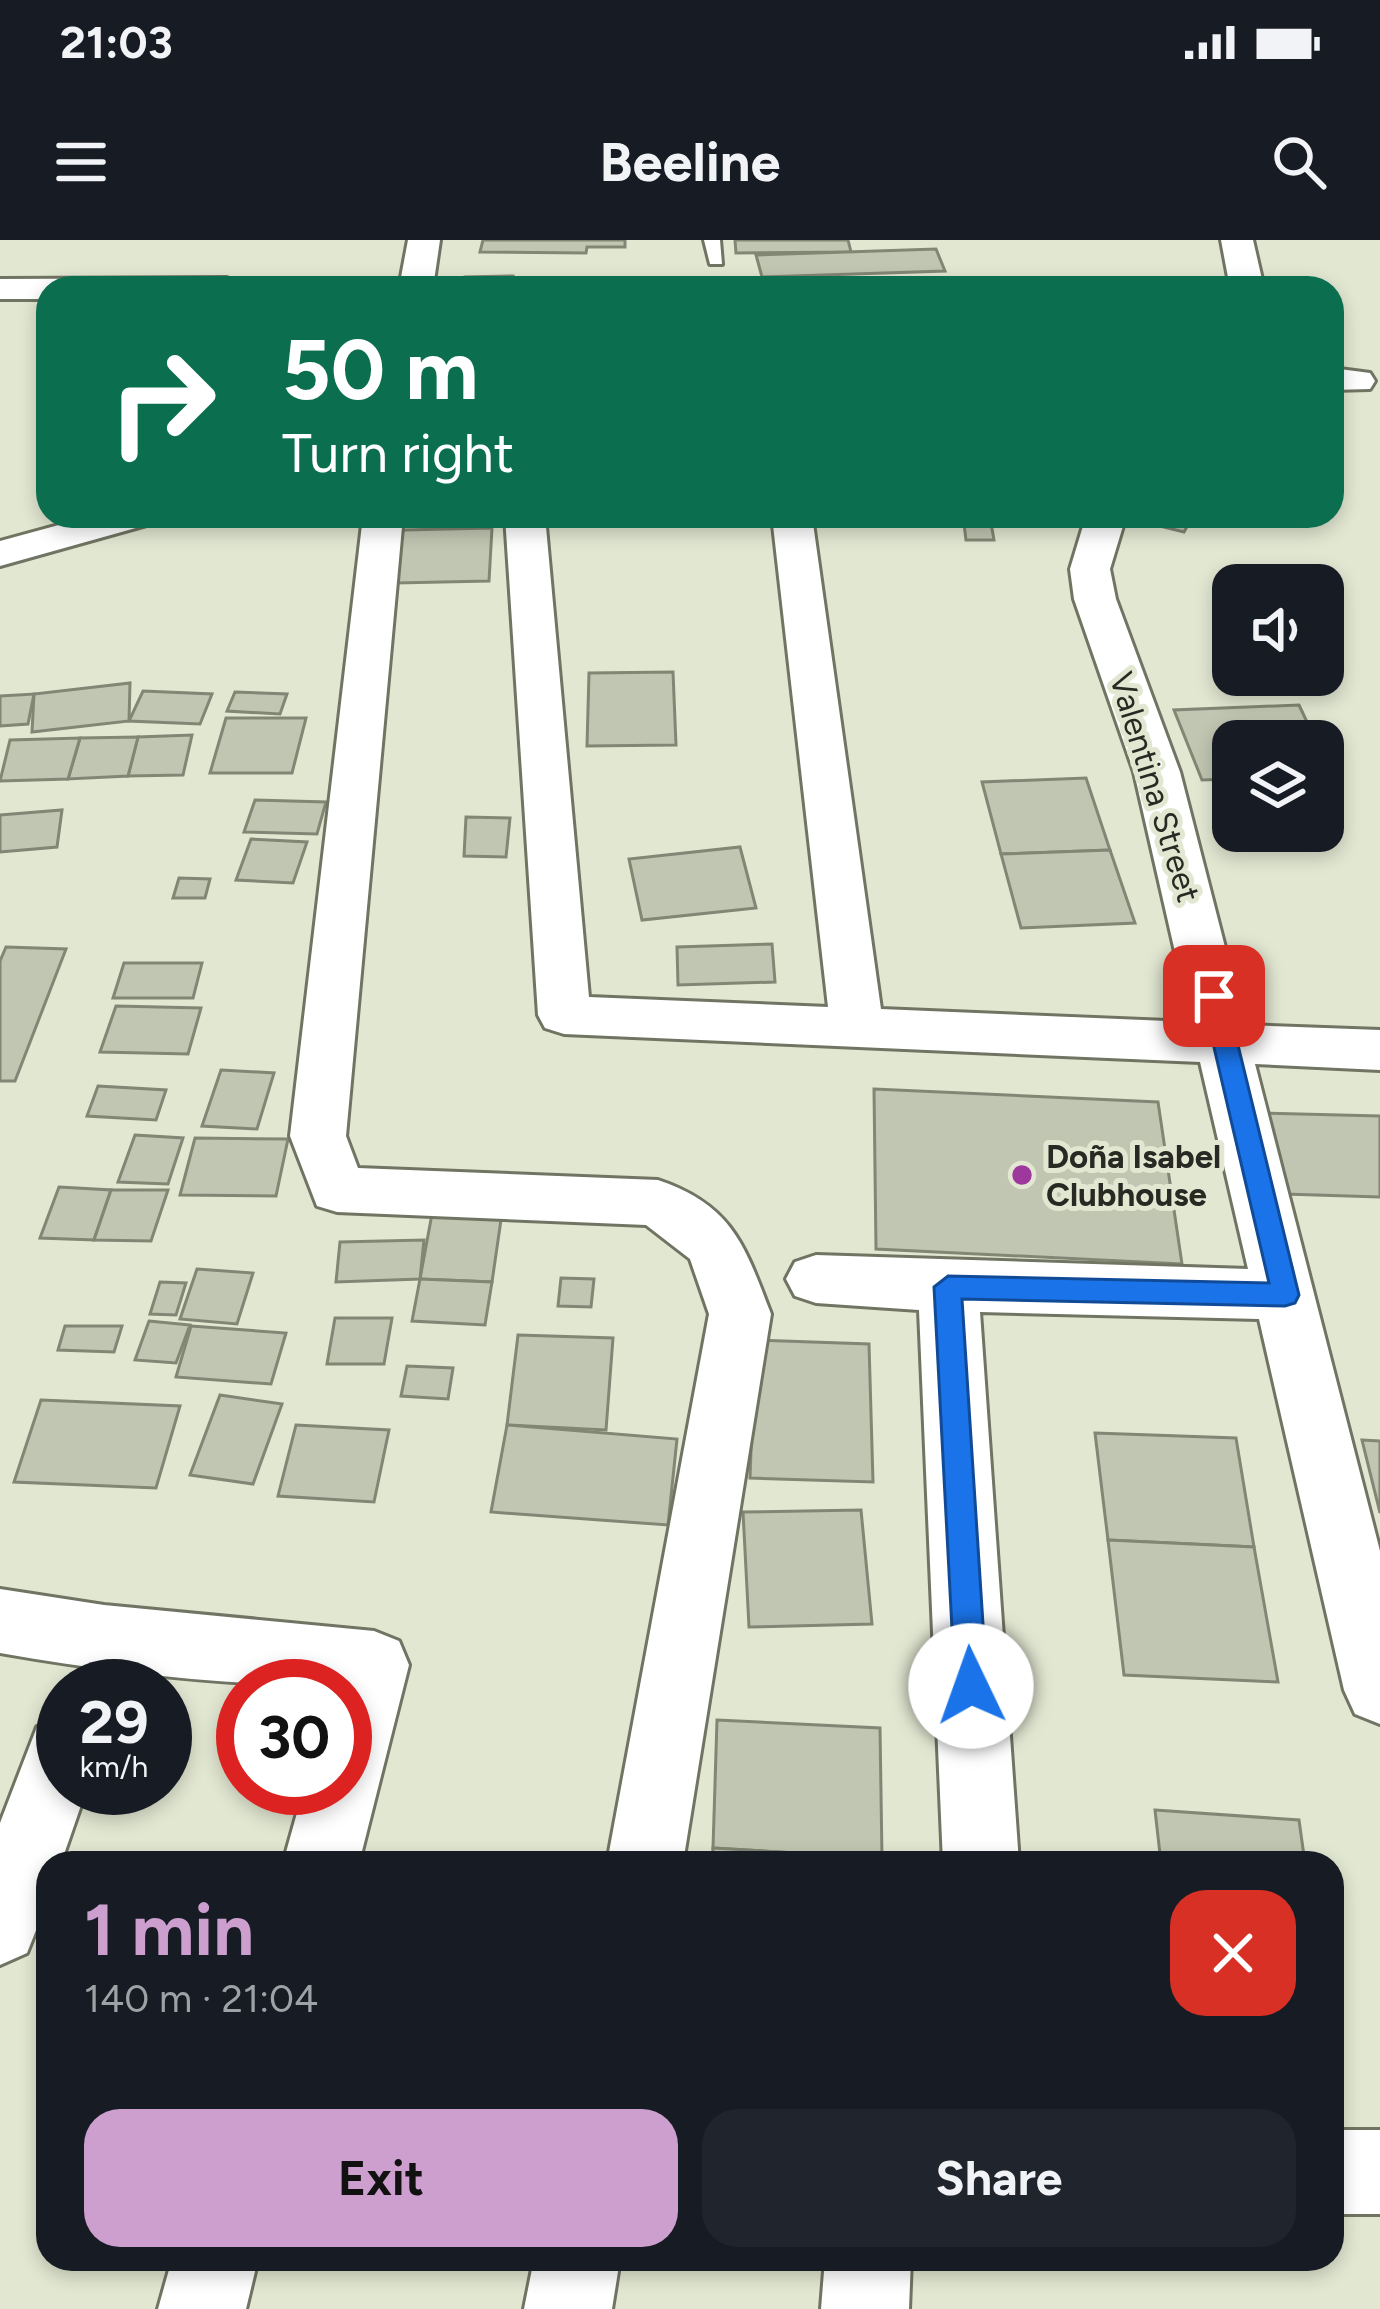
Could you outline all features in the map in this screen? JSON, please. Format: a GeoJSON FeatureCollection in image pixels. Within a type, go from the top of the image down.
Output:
{"type":"FeatureCollection","features":[{"type":"Feature","properties":{"kind":"street"},"geometry":{"type":"LineString","coordinates":[[418,276],[424,240]]}},
{"type":"Feature","properties":{"kind":"street"},"geometry":{"type":"LineString","coordinates":[[1237,240],[1244,276]]}},
{"type":"Feature","properties":{"kind":"street"},"geometry":{"type":"LineString","coordinates":[[0,289],[36,289]]}},
{"type":"Feature","properties":{"kind":"street"},"geometry":{"type":"LineString","coordinates":[[0,554],[97,528]]}},
{"type":"Feature","properties":{"kind":"street"},"geometry":{"type":"LineString","coordinates":[[382,528],[318,1136],[337,1190],[658,1203],[715,1245],[740,1314],[647,1851]]}},
{"type":"Feature","properties":{"kind":"street"},"geometry":{"type":"LineString","coordinates":[[526,528],[564,1016],[1380,1050]]}},
{"type":"Feature","properties":{"kind":"street"},"geometry":{"type":"LineString","coordinates":[[794,528],[857,1031]]}},
{"type":"Feature","properties":{"kind":"street","name":"Valentina Street"},"geometry":{"type":"LineString","coordinates":[[1102,528],[1090,569],[1095,599],[1157,772],[1380,1690]]}},
{"type":"Feature","properties":{"kind":"street"},"geometry":{"type":"LineString","coordinates":[[0,566],[51,542]]}},
{"type":"Feature","properties":{"kind":"street"},"geometry":{"type":"LineString","coordinates":[[816,1279],[1285,1295]]}},
{"type":"Feature","properties":{"kind":"street"},"geometry":{"type":"LineString","coordinates":[[948,1287],[980,1851]]}},
{"type":"Feature","properties":{"kind":"street"},"geometry":{"type":"LineString","coordinates":[[0,1621],[89,1659]]}},
{"type":"Feature","properties":{"kind":"street"},"geometry":{"type":"LineString","coordinates":[[0,1926],[40,1815]]}},
{"type":"Feature","properties":{"kind":"street"},"geometry":{"type":"LineString","coordinates":[[324,1851],[334,1815]]}},
{"type":"Feature","properties":{"kind":"street"},"geometry":{"type":"LineString","coordinates":[[1344,2172],[1380,2173]]}},
{"type":"Feature","properties":{"kind":"street"},"geometry":{"type":"LineString","coordinates":[[202,2309],[212,2271]]}},
{"type":"Feature","properties":{"kind":"street"},"geometry":{"type":"LineString","coordinates":[[568,2309],[575,2271]]}},
{"type":"Feature","properties":{"kind":"street"},"geometry":{"type":"LineString","coordinates":[[865,2309],[867,2271]]}},
{"type":"Feature","properties":{"kind":"lane"},"geometry":{"type":"LineString","coordinates":[[712,240],[716,261]]}},
{"type":"Feature","properties":{"kind":"building"},"geometry":{"type":"Polygon","coordinates":[[[483,240],[625,240],[625,247],[587,247],[586,253],[480,252],[483,240]]]}},
{"type":"Feature","properties":{"kind":"building"},"geometry":{"type":"Polygon","coordinates":[[[735,240],[848,240],[851,252],[736,253],[735,240]]]}},
{"type":"Feature","properties":{"kind":"building"},"geometry":{"type":"Polygon","coordinates":[[[936,249],[945,271],[762,276],[756,255],[936,249]]]}},
{"type":"Feature","properties":{"kind":"building"},"geometry":{"type":"Polygon","coordinates":[[[492,528],[489,581],[396,583],[403,530],[492,528]]]}},
{"type":"Feature","properties":{"kind":"building"},"geometry":{"type":"Polygon","coordinates":[[[964,528],[992,528],[994,540],[966,540],[964,528]]]}},
{"type":"Feature","properties":{"kind":"building"},"geometry":{"type":"Polygon","coordinates":[[[673,672],[676,745],[587,746],[589,673],[673,672]]]}},
{"type":"Feature","properties":{"kind":"building"},"geometry":{"type":"Polygon","coordinates":[[[130,683],[129,721],[32,732],[34,694],[130,683]]]}},
{"type":"Feature","properties":{"kind":"building"},"geometry":{"type":"Polygon","coordinates":[[[143,691],[212,694],[200,724],[129,721],[143,691]]]}},
{"type":"Feature","properties":{"kind":"building"},"geometry":{"type":"Polygon","coordinates":[[[235,692],[287,694],[280,714],[227,711],[235,692]]]}},
{"type":"Feature","properties":{"kind":"building"},"geometry":{"type":"Polygon","coordinates":[[[34,694],[28,724],[0,726],[0,696],[34,694]]]}},
{"type":"Feature","properties":{"kind":"building"},"geometry":{"type":"Polygon","coordinates":[[[1299,705],[1306,720],[1212,720],[1212,780],[1202,780],[1174,710],[1299,705]]]}},
{"type":"Feature","properties":{"kind":"building"},"geometry":{"type":"Polygon","coordinates":[[[226,718],[306,718],[292,773],[210,773],[226,718]]]}},
{"type":"Feature","properties":{"kind":"building"},"geometry":{"type":"Polygon","coordinates":[[[192,735],[183,775],[128,776],[138,737],[192,735]]]}},
{"type":"Feature","properties":{"kind":"building"},"geometry":{"type":"Polygon","coordinates":[[[138,737],[128,776],[68,779],[80,738],[138,737]]]}},
{"type":"Feature","properties":{"kind":"building"},"geometry":{"type":"Polygon","coordinates":[[[80,738],[68,779],[0,781],[10,740],[80,738]]]}},
{"type":"Feature","properties":{"kind":"building"},"geometry":{"type":"Polygon","coordinates":[[[1086,778],[1110,850],[1001,854],[982,782],[1086,778]]]}},
{"type":"Feature","properties":{"kind":"building"},"geometry":{"type":"Polygon","coordinates":[[[255,800],[326,802],[317,834],[244,832],[255,800]]]}},
{"type":"Feature","properties":{"kind":"building"},"geometry":{"type":"Polygon","coordinates":[[[62,810],[57,847],[0,852],[0,815],[62,810]]]}},
{"type":"Feature","properties":{"kind":"building"},"geometry":{"type":"Polygon","coordinates":[[[466,817],[510,818],[506,857],[464,856],[466,817]]]}},
{"type":"Feature","properties":{"kind":"building"},"geometry":{"type":"Polygon","coordinates":[[[251,839],[307,842],[293,883],[236,880],[251,839]]]}},
{"type":"Feature","properties":{"kind":"building"},"geometry":{"type":"Polygon","coordinates":[[[740,847],[756,908],[642,920],[629,859],[740,847]]]}},
{"type":"Feature","properties":{"kind":"building"},"geometry":{"type":"Polygon","coordinates":[[[1110,850],[1135,923],[1021,928],[1001,854],[1110,850]]]}},
{"type":"Feature","properties":{"kind":"building"},"geometry":{"type":"Polygon","coordinates":[[[179,878],[210,879],[205,898],[173,898],[179,878]]]}},
{"type":"Feature","properties":{"kind":"building"},"geometry":{"type":"Polygon","coordinates":[[[772,944],[775,982],[678,985],[677,947],[772,944]]]}},
{"type":"Feature","properties":{"kind":"building"},"geometry":{"type":"Polygon","coordinates":[[[6,947],[66,949],[15,1081],[0,1081],[0,961],[6,947]]]}},
{"type":"Feature","properties":{"kind":"building"},"geometry":{"type":"Polygon","coordinates":[[[124,963],[202,963],[193,998],[113,998],[124,963]]]}},
{"type":"Feature","properties":{"kind":"building"},"geometry":{"type":"Polygon","coordinates":[[[116,1006],[201,1008],[188,1054],[100,1052],[116,1006]]]}},
{"type":"Feature","properties":{"kind":"building"},"geometry":{"type":"Polygon","coordinates":[[[221,1070],[274,1073],[257,1129],[202,1126],[221,1070]]]}},
{"type":"Feature","properties":{"kind":"building"},"geometry":{"type":"Polygon","coordinates":[[[98,1086],[166,1090],[156,1120],[87,1116],[98,1086]]]}},
{"type":"Feature","properties":{"kind":"building","name":"Doña Isabel Clubhouse"},"geometry":{"type":"Polygon","coordinates":[[[874,1089],[1158,1102],[1182,1264],[876,1249],[874,1089]]]}},
{"type":"Feature","properties":{"kind":"building"},"geometry":{"type":"Polygon","coordinates":[[[1265,1113],[1380,1116],[1380,1197],[1284,1194],[1265,1113]]]}},
{"type":"Feature","properties":{"kind":"building"},"geometry":{"type":"Polygon","coordinates":[[[135,1135],[183,1138],[168,1184],[118,1182],[135,1135]]]}},
{"type":"Feature","properties":{"kind":"building"},"geometry":{"type":"Polygon","coordinates":[[[195,1138],[288,1139],[276,1196],[180,1195],[195,1138]]]}},
{"type":"Feature","properties":{"kind":"building"},"geometry":{"type":"Polygon","coordinates":[[[59,1187],[111,1190],[94,1240],[40,1238],[59,1187]]]}},
{"type":"Feature","properties":{"kind":"building"},"geometry":{"type":"Polygon","coordinates":[[[111,1190],[168,1190],[151,1241],[94,1240],[111,1190]]]}},
{"type":"Feature","properties":{"kind":"building"},"geometry":{"type":"Polygon","coordinates":[[[434,1203],[503,1206],[492,1282],[420,1279],[434,1203]]]}},
{"type":"Feature","properties":{"kind":"building"},"geometry":{"type":"Polygon","coordinates":[[[424,1240],[420,1279],[336,1282],[340,1242],[424,1240]]]}},
{"type":"Feature","properties":{"kind":"building"},"geometry":{"type":"Polygon","coordinates":[[[197,1269],[253,1273],[237,1324],[180,1319],[197,1269]]]}},
{"type":"Feature","properties":{"kind":"building"},"geometry":{"type":"Polygon","coordinates":[[[561,1278],[594,1279],[591,1307],[558,1306],[561,1278]]]}},
{"type":"Feature","properties":{"kind":"building"},"geometry":{"type":"Polygon","coordinates":[[[420,1279],[492,1282],[485,1325],[412,1321],[420,1279]]]}},
{"type":"Feature","properties":{"kind":"building"},"geometry":{"type":"Polygon","coordinates":[[[160,1282],[186,1283],[176,1315],[150,1314],[160,1282]]]}},
{"type":"Feature","properties":{"kind":"building"},"geometry":{"type":"Polygon","coordinates":[[[335,1318],[392,1318],[384,1364],[327,1364],[335,1318]]]}},
{"type":"Feature","properties":{"kind":"building"},"geometry":{"type":"Polygon","coordinates":[[[149,1321],[190,1325],[176,1363],[135,1360],[149,1321]]]}},
{"type":"Feature","properties":{"kind":"building"},"geometry":{"type":"Polygon","coordinates":[[[65,1326],[122,1326],[114,1352],[58,1350],[65,1326]]]}},
{"type":"Feature","properties":{"kind":"building"},"geometry":{"type":"Polygon","coordinates":[[[191,1326],[286,1333],[271,1384],[176,1377],[191,1326]]]}},
{"type":"Feature","properties":{"kind":"building"},"geometry":{"type":"Polygon","coordinates":[[[518,1335],[613,1338],[606,1430],[507,1425],[518,1335]]]}},
{"type":"Feature","properties":{"kind":"building"},"geometry":{"type":"Polygon","coordinates":[[[755,1340],[869,1344],[873,1482],[750,1478],[755,1340]]]}},
{"type":"Feature","properties":{"kind":"building"},"geometry":{"type":"Polygon","coordinates":[[[407,1366],[453,1368],[448,1399],[401,1396],[407,1366]]]}},
{"type":"Feature","properties":{"kind":"building"},"geometry":{"type":"Polygon","coordinates":[[[220,1395],[282,1404],[253,1484],[190,1475],[220,1395]]]}},
{"type":"Feature","properties":{"kind":"building"},"geometry":{"type":"Polygon","coordinates":[[[41,1400],[180,1406],[156,1488],[14,1482],[41,1400]]]}},
{"type":"Feature","properties":{"kind":"building"},"geometry":{"type":"Polygon","coordinates":[[[296,1425],[389,1430],[374,1502],[278,1496],[296,1425]]]}},
{"type":"Feature","properties":{"kind":"building"},"geometry":{"type":"Polygon","coordinates":[[[507,1425],[677,1439],[668,1525],[491,1512],[507,1425]]]}},
{"type":"Feature","properties":{"kind":"building"},"geometry":{"type":"Polygon","coordinates":[[[1095,1433],[1236,1438],[1254,1547],[1108,1540],[1095,1433]]]}},
{"type":"Feature","properties":{"kind":"building"},"geometry":{"type":"Polygon","coordinates":[[[1362,1440],[1380,1441],[1380,1513],[1362,1440]]]}},
{"type":"Feature","properties":{"kind":"building"},"geometry":{"type":"Polygon","coordinates":[[[861,1510],[872,1624],[749,1627],[743,1512],[861,1510]]]}},
{"type":"Feature","properties":{"kind":"building"},"geometry":{"type":"Polygon","coordinates":[[[1108,1540],[1254,1547],[1278,1682],[1124,1675],[1108,1540]]]}},
{"type":"Feature","properties":{"kind":"building"},"geometry":{"type":"Polygon","coordinates":[[[717,1720],[880,1728],[882,1851],[713,1848],[717,1720]]]}},
{"type":"Feature","properties":{"kind":"building"},"geometry":{"type":"Polygon","coordinates":[[[1155,1810],[1299,1820],[1303,1851],[1160,1851],[1155,1810]]]}},
{"type":"Feature","properties":{"kind":"place","name":"Doña Isabel Clubhouse"},"geometry":{"type":"Point","coordinates":[1022,1175]}},
{"type":"Feature","properties":{"kind":"route"},"geometry":{"type":"LineString","coordinates":[[971,1686],[948,1287],[1285,1295],[1214,996]]}}]}
